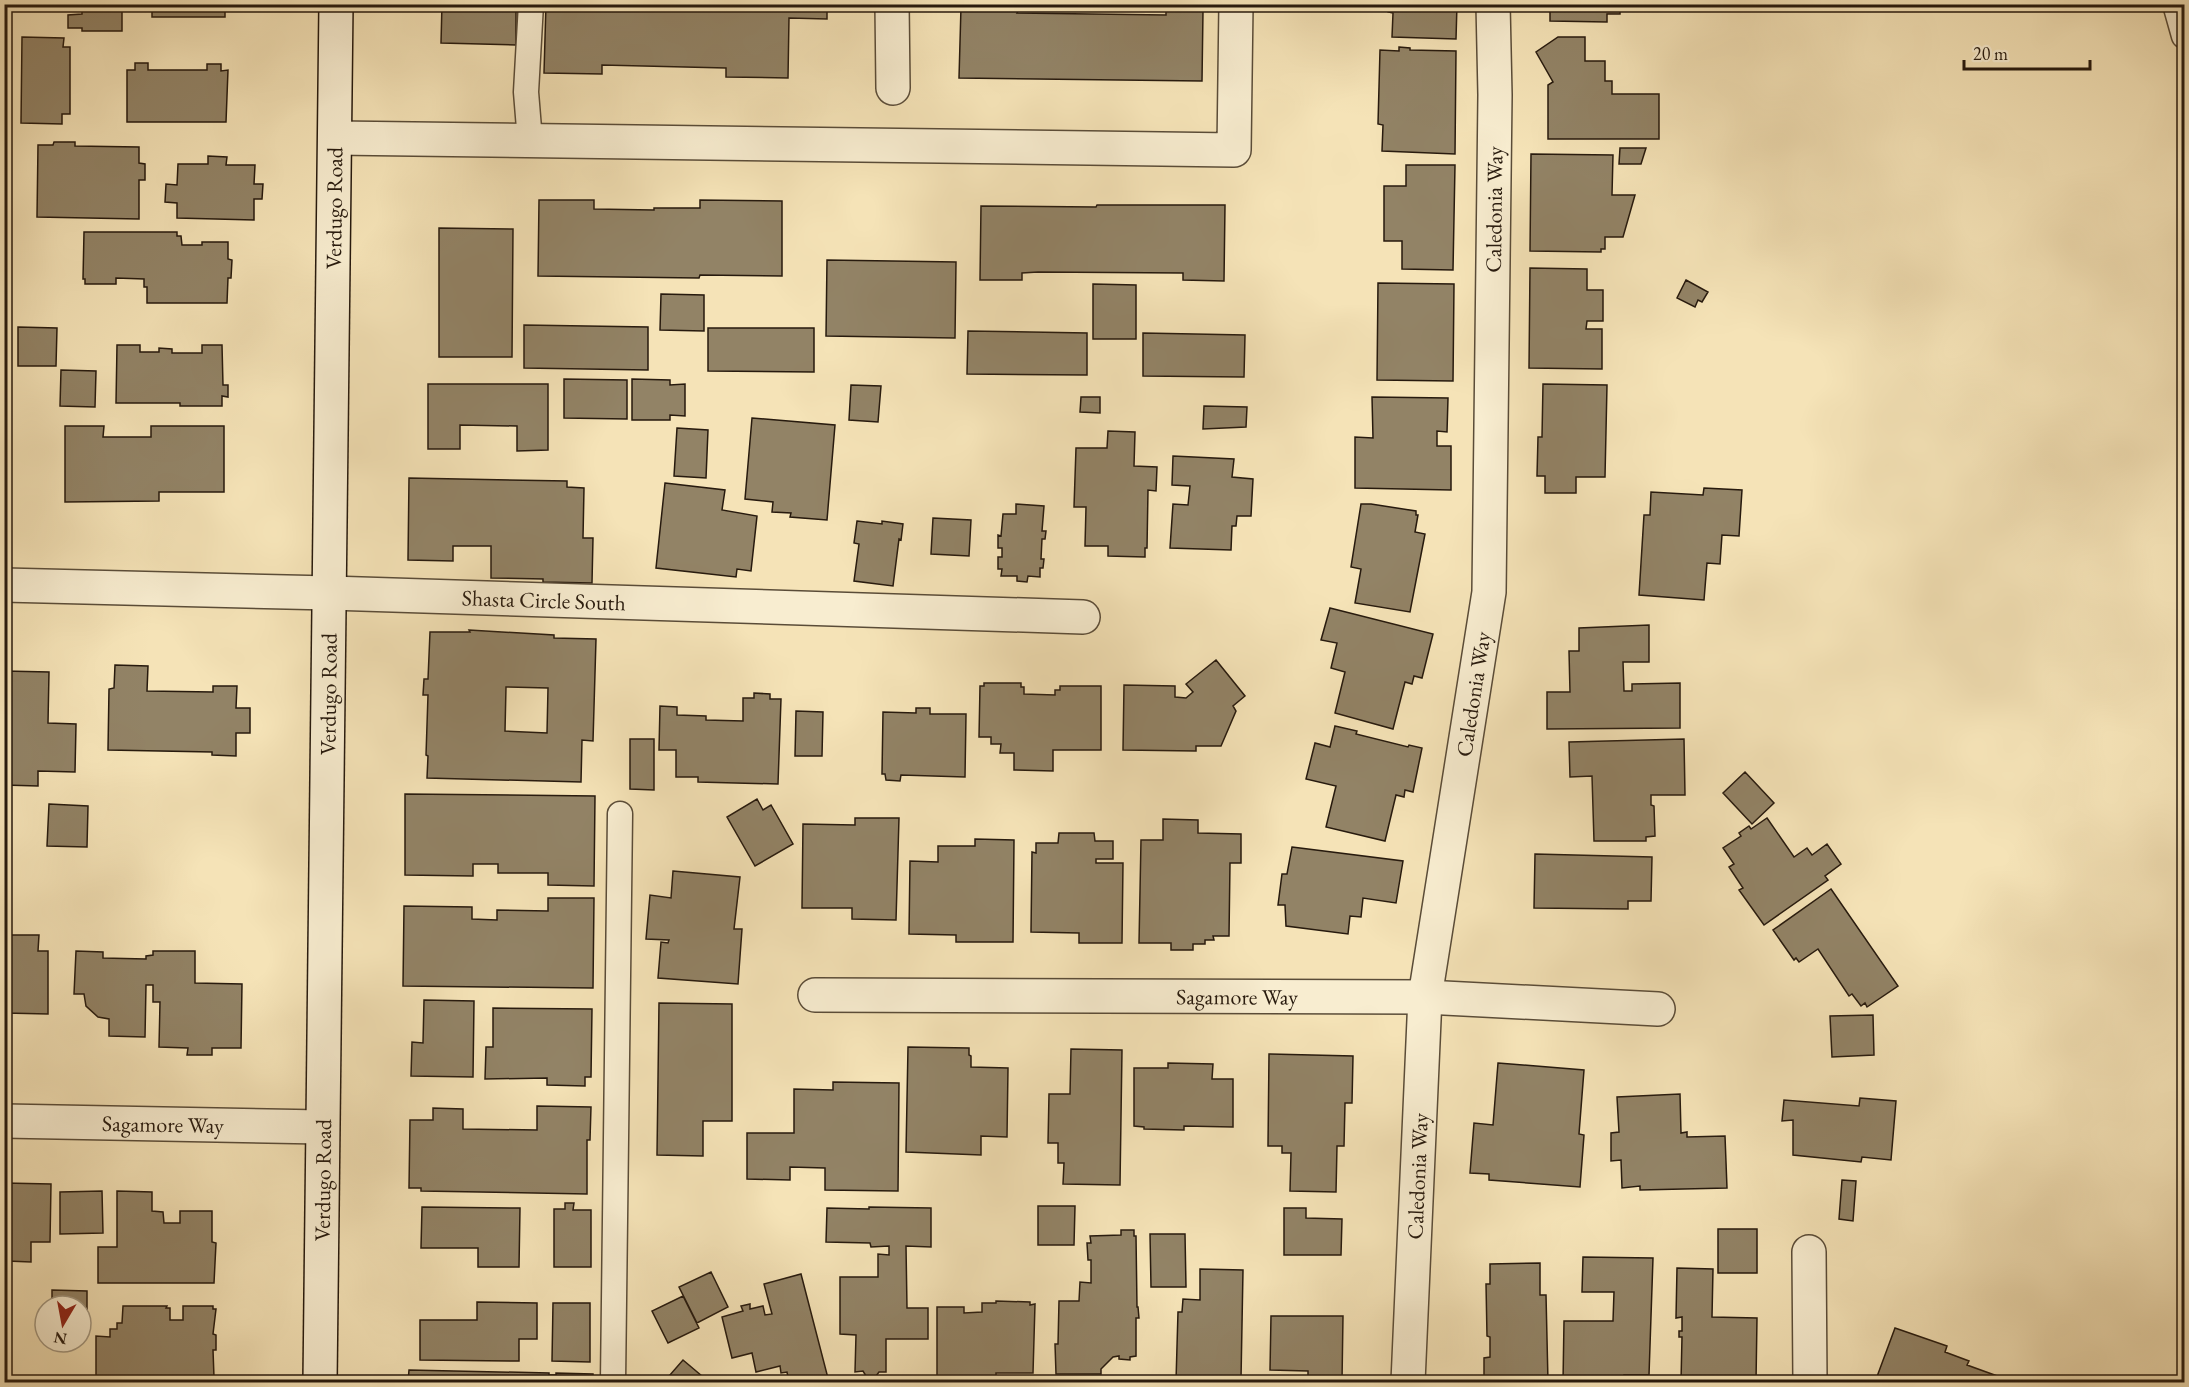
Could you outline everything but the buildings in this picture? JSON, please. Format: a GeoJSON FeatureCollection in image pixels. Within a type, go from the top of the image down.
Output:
{"type":"FeatureCollection","features":[{"type":"Feature","properties":{"kind":"street","name":"Verdugo Road"},"geometry":{"type":"LineString","coordinates":[[320,1383],[336,4]]}},
{"type":"Feature","properties":{"kind":"street"},"geometry":{"type":"LineString","coordinates":[[892,4],[893,88]]}},
{"type":"Feature","properties":{"kind":"street"},"geometry":{"type":"LineString","coordinates":[[336,138],[1234,150],[1236,4]]}},
{"type":"Feature","properties":{"kind":"street","name":"Caledonia Way"},"geometry":{"type":"LineString","coordinates":[[1408,1383],[1425,997],[1489,592],[1495,95],[1493,4]]}},
{"type":"Feature","properties":{"kind":"street","name":"Shasta Circle South"},"geometry":{"type":"LineString","coordinates":[[4,585],[1083,617]]}},
{"type":"Feature","properties":{"kind":"street","name":"Sagamore Way"},"geometry":{"type":"LineString","coordinates":[[814,995],[1425,997],[1658,1009]]}},
{"type":"Feature","properties":{"kind":"street","name":"Sagamore Way"},"geometry":{"type":"LineString","coordinates":[[4,1121],[322,1127]]}},
{"type":"Feature","properties":{"kind":"street"},"geometry":{"type":"LineString","coordinates":[[1809,1252],[1810,1383]]}},
{"type":"Feature","properties":{"kind":"lane"},"geometry":{"type":"LineString","coordinates":[[530,141],[526,92],[531,4]]}},
{"type":"Feature","properties":{"kind":"lane"},"geometry":{"type":"LineString","coordinates":[[2175,4],[2184,36]]}},
{"type":"Feature","properties":{"kind":"lane"},"geometry":{"type":"LineString","coordinates":[[613,1383],[620,814]]}}]}
